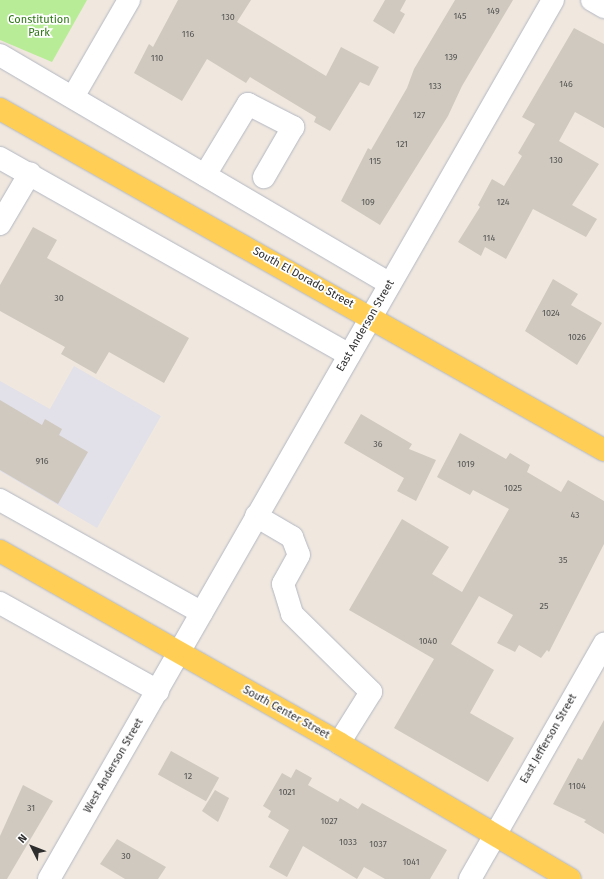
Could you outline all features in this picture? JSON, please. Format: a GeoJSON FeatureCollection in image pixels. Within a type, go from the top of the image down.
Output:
{"type":"FeatureCollection","features":[{"type":"Feature","properties":{"kind":"main road","name":"South El Dorado Street"},"geometry":{"type":"LineString","coordinates":[[0,109],[371,317],[604,450]]}},
{"type":"Feature","properties":{"kind":"main road","name":"South Center Street"},"geometry":{"type":"LineString","coordinates":[[0,551],[339,743],[570,879]]}},
{"type":"Feature","properties":{"kind":"street"},"geometry":{"type":"LineString","coordinates":[[73,97],[130,0]]}},
{"type":"Feature","properties":{"kind":"street","name":"East Anderson Street"},"geometry":{"type":"LineString","coordinates":[[179,653],[256,516],[553,0]]}},
{"type":"Feature","properties":{"kind":"street"},"geometry":{"type":"LineString","coordinates":[[592,0],[604,7]]}},
{"type":"Feature","properties":{"kind":"street"},"geometry":{"type":"LineString","coordinates":[[0,55],[390,284]]}},
{"type":"Feature","properties":{"kind":"street"},"geometry":{"type":"LineString","coordinates":[[204,174],[248,104],[293,127],[264,177]]}},
{"type":"Feature","properties":{"kind":"street"},"geometry":{"type":"LineString","coordinates":[[0,158],[30,173],[349,356]]}},
{"type":"Feature","properties":{"kind":"street"},"geometry":{"type":"LineString","coordinates":[[0,224],[30,173]]}},
{"type":"Feature","properties":{"kind":"street"},"geometry":{"type":"LineString","coordinates":[[0,500],[202,613]]}},
{"type":"Feature","properties":{"kind":"street"},"geometry":{"type":"LineString","coordinates":[[256,516],[292,537],[297,549],[299,555],[283,584],[292,614],[371,692],[339,743]]}},
{"type":"Feature","properties":{"kind":"street"},"geometry":{"type":"LineString","coordinates":[[0,603],[158,691]]}},
{"type":"Feature","properties":{"kind":"street","name":"East Jefferson Street"},"geometry":{"type":"LineString","coordinates":[[470,879],[604,644]]}},
{"type":"Feature","properties":{"kind":"street","name":"West Anderson Street"},"geometry":{"type":"LineString","coordinates":[[49,879],[179,653]]}},
{"type":"Feature","properties":{"kind":"shaded area"},"geometry":{"type":"Polygon","coordinates":[[[74,366],[161,416],[97,528],[0,471],[0,381],[50,409],[74,366]]]}},
{"type":"Feature","properties":{"kind":"green space","name":"Constitution Park"},"geometry":{"type":"Polygon","coordinates":[[[0,0],[87,0],[52,62],[0,40],[0,0]]]}},
{"type":"Feature","properties":{"kind":"building"},"geometry":{"type":"Polygon","coordinates":[[[178,0],[251,0],[237,22],[326,76],[341,47],[379,67],[369,86],[360,82],[330,131],[314,122],[316,117],[250,77],[246,83],[207,59],[182,101],[134,73],[149,44],[153,47],[178,0]]]}},
{"type":"Feature","properties":{"kind":"building"},"geometry":{"type":"Polygon","coordinates":[[[385,0],[406,0],[400,11],[405,14],[394,34],[373,21],[385,0]]]}},
{"type":"Feature","properties":{"kind":"building"},"geometry":{"type":"Polygon","coordinates":[[[455,0],[513,0],[462,86],[448,116],[380,225],[341,201],[368,148],[371,150],[407,88],[414,69],[455,0]]]}},
{"type":"Feature","properties":{"kind":"building"},"geometry":{"type":"Polygon","coordinates":[[[574,28],[604,44],[604,128],[575,112],[559,141],[599,164],[572,205],[597,219],[586,237],[533,209],[506,259],[485,247],[481,256],[458,242],[480,207],[478,205],[492,179],[504,186],[522,156],[518,153],[535,124],[522,117],[574,28]]]}},
{"type":"Feature","properties":{"kind":"building"},"geometry":{"type":"Polygon","coordinates":[[[33,227],[57,240],[47,258],[189,338],[164,383],[109,352],[96,374],[61,354],[65,347],[0,311],[0,285],[33,227]]]}},
{"type":"Feature","properties":{"kind":"building"},"geometry":{"type":"Polygon","coordinates":[[[553,279],[578,294],[571,305],[602,323],[577,365],[525,331],[553,279]]]}},
{"type":"Feature","properties":{"kind":"building"},"geometry":{"type":"Polygon","coordinates":[[[0,400],[42,425],[45,419],[62,429],[59,435],[88,452],[58,504],[0,470],[0,400]]]}},
{"type":"Feature","properties":{"kind":"building"},"geometry":{"type":"Polygon","coordinates":[[[361,414],[412,444],[409,449],[436,460],[416,501],[397,491],[404,478],[344,443],[361,414]]]}},
{"type":"Feature","properties":{"kind":"building"},"geometry":{"type":"Polygon","coordinates":[[[460,433],[506,459],[510,453],[530,465],[527,472],[561,492],[568,480],[604,501],[604,544],[549,652],[547,650],[541,658],[519,645],[515,652],[497,643],[513,615],[479,596],[451,644],[494,670],[470,713],[514,738],[488,782],[394,728],[434,659],[349,610],[402,519],[449,547],[432,574],[462,592],[509,509],[473,490],[470,495],[437,477],[460,433]]]}},
{"type":"Feature","properties":{"kind":"building"},"geometry":{"type":"Polygon","coordinates":[[[604,720],[604,834],[584,822],[586,820],[553,804],[578,758],[582,760],[604,720]]]}},
{"type":"Feature","properties":{"kind":"building"},"geometry":{"type":"Polygon","coordinates":[[[171,751],[219,778],[206,801],[158,775],[171,751]]]}},
{"type":"Feature","properties":{"kind":"building"},"geometry":{"type":"Polygon","coordinates":[[[296,769],[312,778],[308,785],[338,802],[340,798],[358,809],[362,803],[447,850],[430,879],[385,879],[364,867],[357,879],[303,846],[287,877],[269,867],[289,830],[268,817],[271,811],[263,806],[282,773],[291,778],[296,769]]]}},
{"type":"Feature","properties":{"kind":"building"},"geometry":{"type":"Polygon","coordinates":[[[23,785],[53,801],[7,879],[0,879],[0,836],[23,785]]]}},
{"type":"Feature","properties":{"kind":"building"},"geometry":{"type":"Polygon","coordinates":[[[215,790],[229,798],[218,822],[202,811],[215,790]]]}},
{"type":"Feature","properties":{"kind":"building"},"geometry":{"type":"Polygon","coordinates":[[[117,839],[166,867],[158,879],[125,879],[100,864],[117,839]]]}}]}
